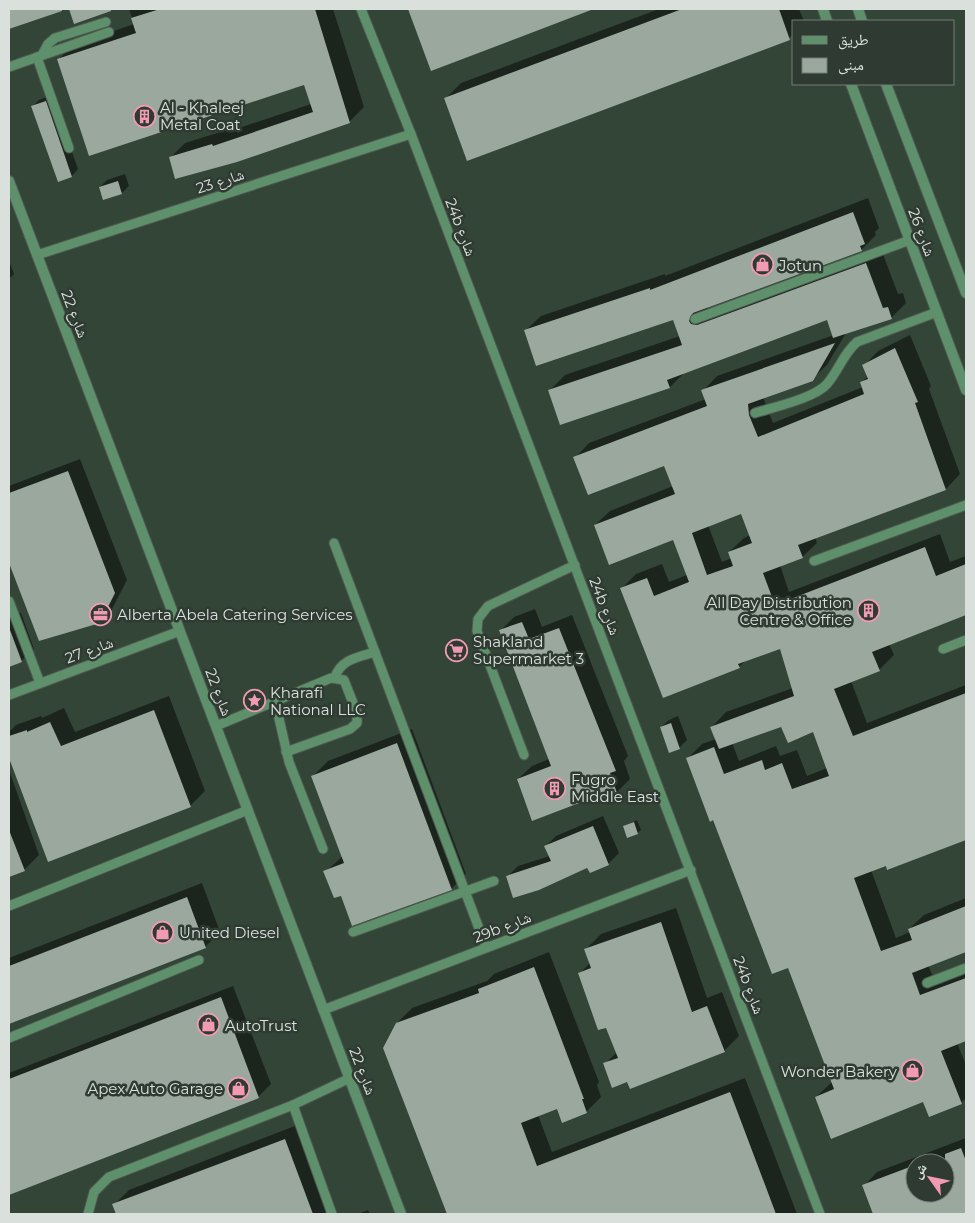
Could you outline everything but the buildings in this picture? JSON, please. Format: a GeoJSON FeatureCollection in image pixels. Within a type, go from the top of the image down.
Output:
{"type":"FeatureCollection","features":[{"type":"Feature","properties":{"kind":"street","name":"شارع 26"},"geometry":{"type":"LineString","coordinates":[[851,85],[966,390]]}},
{"type":"Feature","properties":{"kind":"street","name":"شارع 26"},"geometry":{"type":"LineString","coordinates":[[886,85],[966,293]]}},
{"type":"Feature","properties":{"kind":"street","name":"شارع 22"},"geometry":{"type":"LineString","coordinates":[[9,181],[401,1214]]}},
{"type":"Feature","properties":{"kind":"lane","name":"24b شارع"},"geometry":{"type":"LineString","coordinates":[[361,9],[411,134],[820,1214]]}},
{"type":"Feature","properties":{"kind":"lane"},"geometry":{"type":"LineString","coordinates":[[39,56],[55,38],[106,22]]}},
{"type":"Feature","properties":{"kind":"lane"},"geometry":{"type":"LineString","coordinates":[[9,67],[109,32]]}},
{"type":"Feature","properties":{"kind":"lane"},"geometry":{"type":"LineString","coordinates":[[39,56],[68,148]]}},
{"type":"Feature","properties":{"kind":"lane","name":"شارع 23"},"geometry":{"type":"LineString","coordinates":[[37,255],[411,134]]}},
{"type":"Feature","properties":{"kind":"lane"},"geometry":{"type":"LineString","coordinates":[[695,319],[910,240]]}},
{"type":"Feature","properties":{"kind":"lane"},"geometry":{"type":"LineString","coordinates":[[755,413],[820,390],[829,382],[847,351],[857,342],[937,312]]}},
{"type":"Feature","properties":{"kind":"lane"},"geometry":{"type":"LineString","coordinates":[[814,561],[966,505]]}},
{"type":"Feature","properties":{"kind":"lane"},"geometry":{"type":"LineString","coordinates":[[334,543],[486,947]]}},
{"type":"Feature","properties":{"kind":"lane"},"geometry":{"type":"LineString","coordinates":[[524,755],[477,630],[478,619],[488,606],[575,565]]}},
{"type":"Feature","properties":{"kind":"lane"},"geometry":{"type":"LineString","coordinates":[[9,601],[40,683]]}},
{"type":"Feature","properties":{"kind":"lane","name":"شارع 27"},"geometry":{"type":"LineString","coordinates":[[9,695],[180,631]]}},
{"type":"Feature","properties":{"kind":"lane"},"geometry":{"type":"LineString","coordinates":[[943,648],[966,640]]}},
{"type":"Feature","properties":{"kind":"lane"},"geometry":{"type":"LineString","coordinates":[[216,726],[335,677],[347,661],[375,652]]}},
{"type":"Feature","properties":{"kind":"lane"},"geometry":{"type":"LineString","coordinates":[[286,752],[350,729],[357,722],[357,713],[346,684],[335,677]]}},
{"type":"Feature","properties":{"kind":"lane"},"geometry":{"type":"LineString","coordinates":[[275,701],[286,752],[323,849]]}},
{"type":"Feature","properties":{"kind":"lane"},"geometry":{"type":"LineString","coordinates":[[9,906],[248,810]]}},
{"type":"Feature","properties":{"kind":"lane","name":"29b شارع"},"geometry":{"type":"LineString","coordinates":[[323,1010],[691,870]]}},
{"type":"Feature","properties":{"kind":"lane"},"geometry":{"type":"LineString","coordinates":[[353,932],[494,881]]}},
{"type":"Feature","properties":{"kind":"lane"},"geometry":{"type":"LineString","coordinates":[[9,1038],[200,960]]}},
{"type":"Feature","properties":{"kind":"lane"},"geometry":{"type":"LineString","coordinates":[[928,983],[966,968]]}},
{"type":"Feature","properties":{"kind":"lane"},"geometry":{"type":"LineString","coordinates":[[88,1214],[94,1192],[109,1177],[293,1105],[350,1078]]}},
{"type":"Feature","properties":{"kind":"lane"},"geometry":{"type":"LineString","coordinates":[[293,1105],[332,1214]]}},
{"type":"Feature","properties":{"kind":"shaded area"},"geometry":{"type":"Polygon","coordinates":[[[9,9],[966,9],[966,1214],[9,1214],[9,9]]]}},
{"type":"Feature","properties":{"kind":"place","name":"Al - Khaleej Metal Coat"},"geometry":{"type":"Point","coordinates":[144,116]}},
{"type":"Feature","properties":{"kind":"place","name":"Jotun"},"geometry":{"type":"Point","coordinates":[763,265]}},
{"type":"Feature","properties":{"kind":"place","name":"All Day Distribution Centre & Office"},"geometry":{"type":"Point","coordinates":[868,611]}},
{"type":"Feature","properties":{"kind":"place","name":"Alberta Abela Catering Services"},"geometry":{"type":"Point","coordinates":[101,614]}},
{"type":"Feature","properties":{"kind":"place","name":"Shakland Supermarket 3"},"geometry":{"type":"Point","coordinates":[457,650]}},
{"type":"Feature","properties":{"kind":"place","name":"Kharafi National LLC"},"geometry":{"type":"Point","coordinates":[254,701]}},
{"type":"Feature","properties":{"kind":"place","name":"Fugro Middle East"},"geometry":{"type":"Point","coordinates":[555,788]}},
{"type":"Feature","properties":{"kind":"place","name":"United Diesel"},"geometry":{"type":"Point","coordinates":[163,932]}},
{"type":"Feature","properties":{"kind":"place","name":"AutoTrust"},"geometry":{"type":"Point","coordinates":[209,1025]}},
{"type":"Feature","properties":{"kind":"place","name":"Wonder Bakery"},"geometry":{"type":"Point","coordinates":[913,1071]}},
{"type":"Feature","properties":{"kind":"place","name":"Apex Auto Garage"},"geometry":{"type":"Point","coordinates":[239,1088]}}]}
